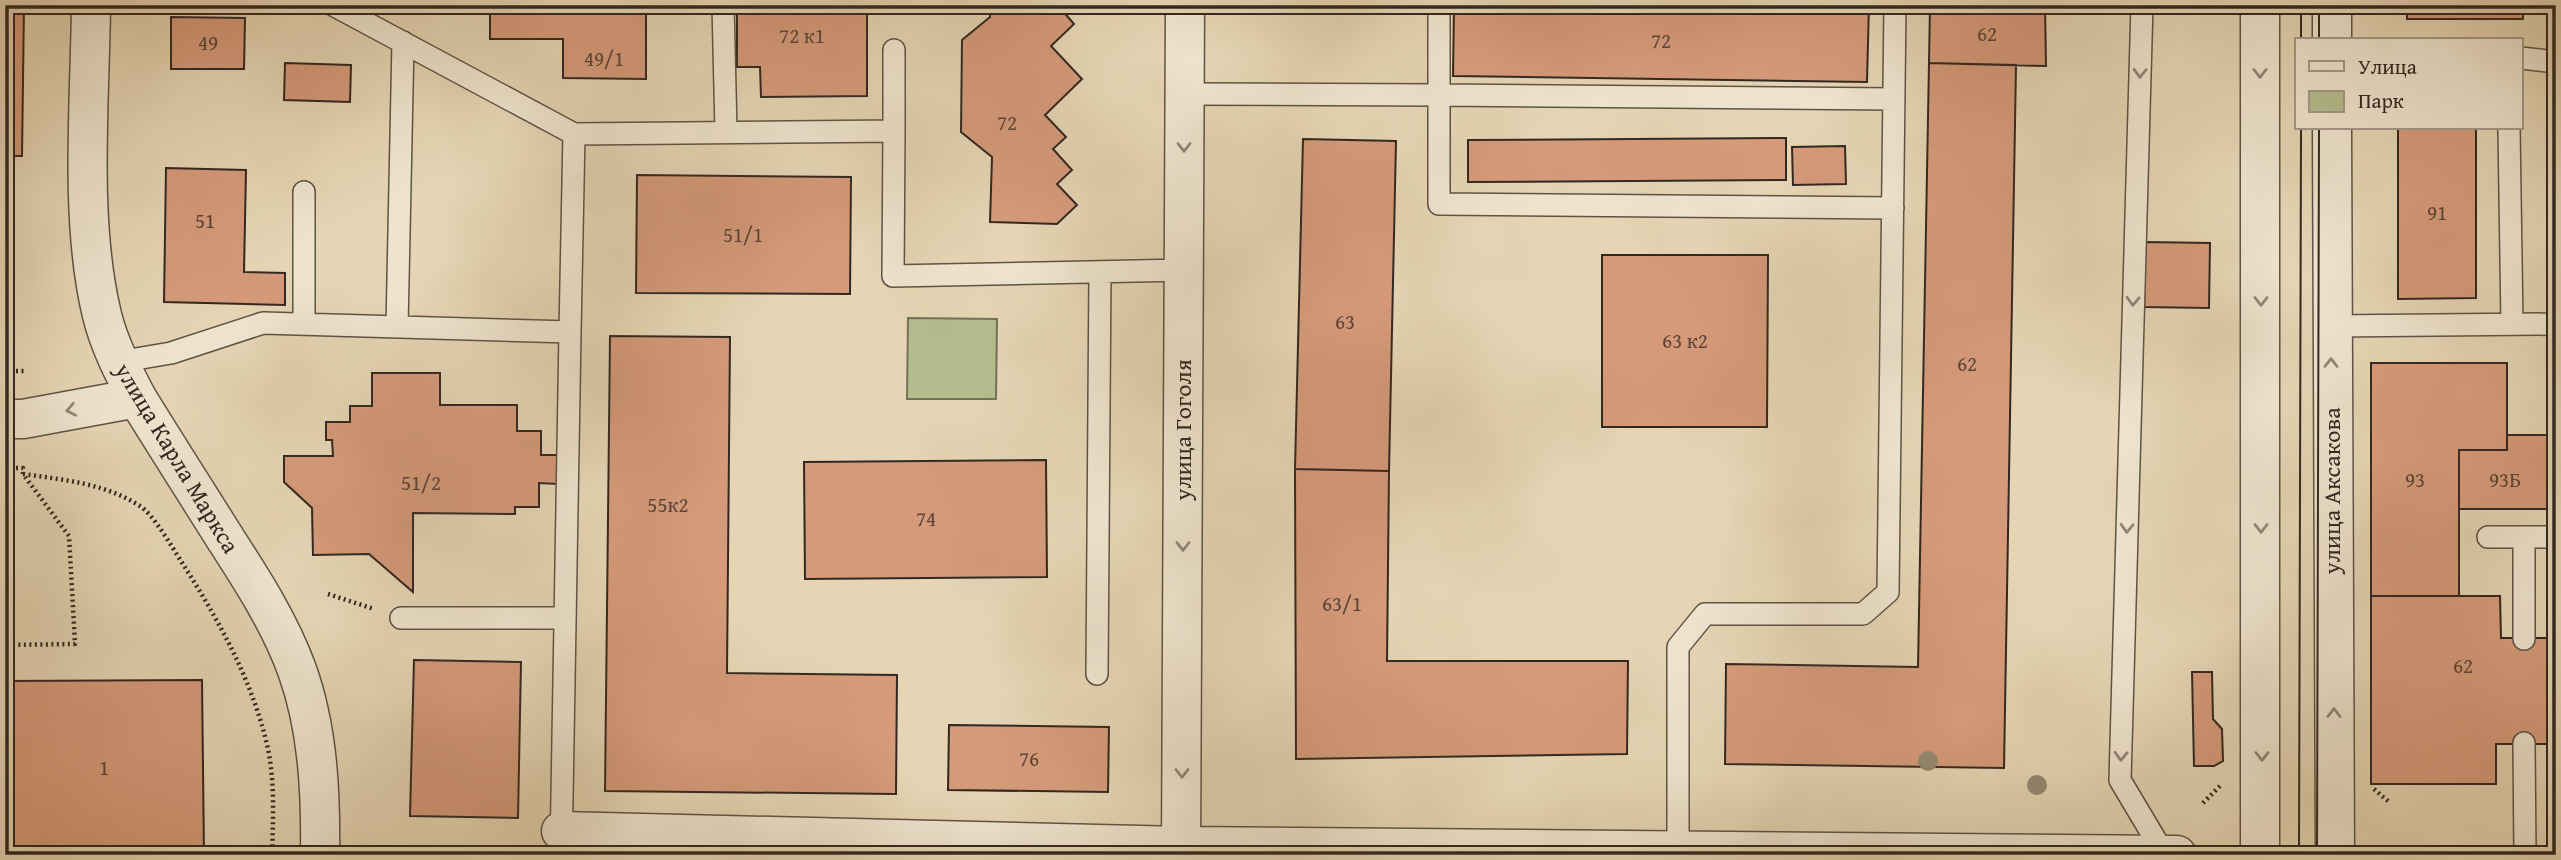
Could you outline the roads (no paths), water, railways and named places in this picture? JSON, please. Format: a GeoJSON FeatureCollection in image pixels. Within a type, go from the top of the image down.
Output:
{"type":"FeatureCollection","features":[{"type":"Feature","properties":{"kind":"street","name":"улица Карла Маркса"},"geometry":{"type":"LineString","coordinates":[[91,5],[90,208],[102,314],[118,362],[137,398],[273,616],[297,670],[310,718],[318,776],[320,855]]}},
{"type":"Feature","properties":{"kind":"street","name":"улица Гоголя"},"geometry":{"type":"LineString","coordinates":[[1181,850],[1185,5]]}},
{"type":"Feature","properties":{"kind":"street"},"geometry":{"type":"LineString","coordinates":[[2260,5],[2260,855]]}},
{"type":"Feature","properties":{"kind":"street"},"geometry":{"type":"LineString","coordinates":[[2332,5],[2332,38]]}},
{"type":"Feature","properties":{"kind":"street","name":"улица Аксакова"},"geometry":{"type":"LineString","coordinates":[[2332,130],[2335,855]]}},
{"type":"Feature","properties":{"kind":"street"},"geometry":{"type":"LineString","coordinates":[[5,419],[23,419],[137,398]]}},
{"type":"Feature","properties":{"kind":"street"},"geometry":{"type":"LineString","coordinates":[[561,843],[1181,850],[1678,850],[2177,855]]}},
{"type":"Feature","properties":{"kind":"lane"},"geometry":{"type":"LineString","coordinates":[[333,5],[574,134],[894,131]]}},
{"type":"Feature","properties":{"kind":"lane"},"geometry":{"type":"LineString","coordinates":[[723,5],[726,132]]}},
{"type":"Feature","properties":{"kind":"lane"},"geometry":{"type":"LineString","coordinates":[[1439,5],[1439,204],[1893,208]]}},
{"type":"Feature","properties":{"kind":"lane"},"geometry":{"type":"LineString","coordinates":[[1678,850],[1678,647],[1705,614],[1863,614],[1888,592],[1895,5]]}},
{"type":"Feature","properties":{"kind":"lane"},"geometry":{"type":"LineString","coordinates":[[2141,5],[2120,780],[2164,854]]}},
{"type":"Feature","properties":{"kind":"lane"},"geometry":{"type":"LineString","coordinates":[[397,327],[402,42]]}},
{"type":"Feature","properties":{"kind":"lane"},"geometry":{"type":"LineString","coordinates":[[894,50],[893,276],[1184,270]]}},
{"type":"Feature","properties":{"kind":"lane"},"geometry":{"type":"LineString","coordinates":[[2522,58],[2556,62]]}},
{"type":"Feature","properties":{"kind":"lane"},"geometry":{"type":"LineString","coordinates":[[1184,94],[1894,99]]}},
{"type":"Feature","properties":{"kind":"lane"},"geometry":{"type":"LineString","coordinates":[[2509,130],[2511,324]]}},
{"type":"Feature","properties":{"kind":"lane"},"geometry":{"type":"LineString","coordinates":[[561,843],[574,134]]}},
{"type":"Feature","properties":{"kind":"lane"},"geometry":{"type":"LineString","coordinates":[[304,192],[304,324]]}},
{"type":"Feature","properties":{"kind":"lane"},"geometry":{"type":"LineString","coordinates":[[1097,674],[1100,272]]}},
{"type":"Feature","properties":{"kind":"lane"},"geometry":{"type":"LineString","coordinates":[[118,362],[171,353],[263,323],[570,332]]}},
{"type":"Feature","properties":{"kind":"lane"},"geometry":{"type":"LineString","coordinates":[[2331,326],[2556,324]]}},
{"type":"Feature","properties":{"kind":"lane"},"geometry":{"type":"LineString","coordinates":[[2488,537],[2556,537]]}},
{"type":"Feature","properties":{"kind":"lane"},"geometry":{"type":"LineString","coordinates":[[2524,537],[2524,639]]}},
{"type":"Feature","properties":{"kind":"lane"},"geometry":{"type":"LineString","coordinates":[[401,618],[565,618]]}},
{"type":"Feature","properties":{"kind":"lane"},"geometry":{"type":"LineString","coordinates":[[2524,743],[2525,855]]}},
{"type":"Feature","properties":{"kind":"tram line"},"geometry":{"type":"LineString","coordinates":[[2301,5],[2301,38]]}},
{"type":"Feature","properties":{"kind":"tram line"},"geometry":{"type":"LineString","coordinates":[[2319,5],[2319,38]]}},
{"type":"Feature","properties":{"kind":"tram line"},"geometry":{"type":"LineString","coordinates":[[2299,855],[2301,130]]}},
{"type":"Feature","properties":{"kind":"tram line"},"geometry":{"type":"LineString","coordinates":[[2317,855],[2319,130]]}}]}
